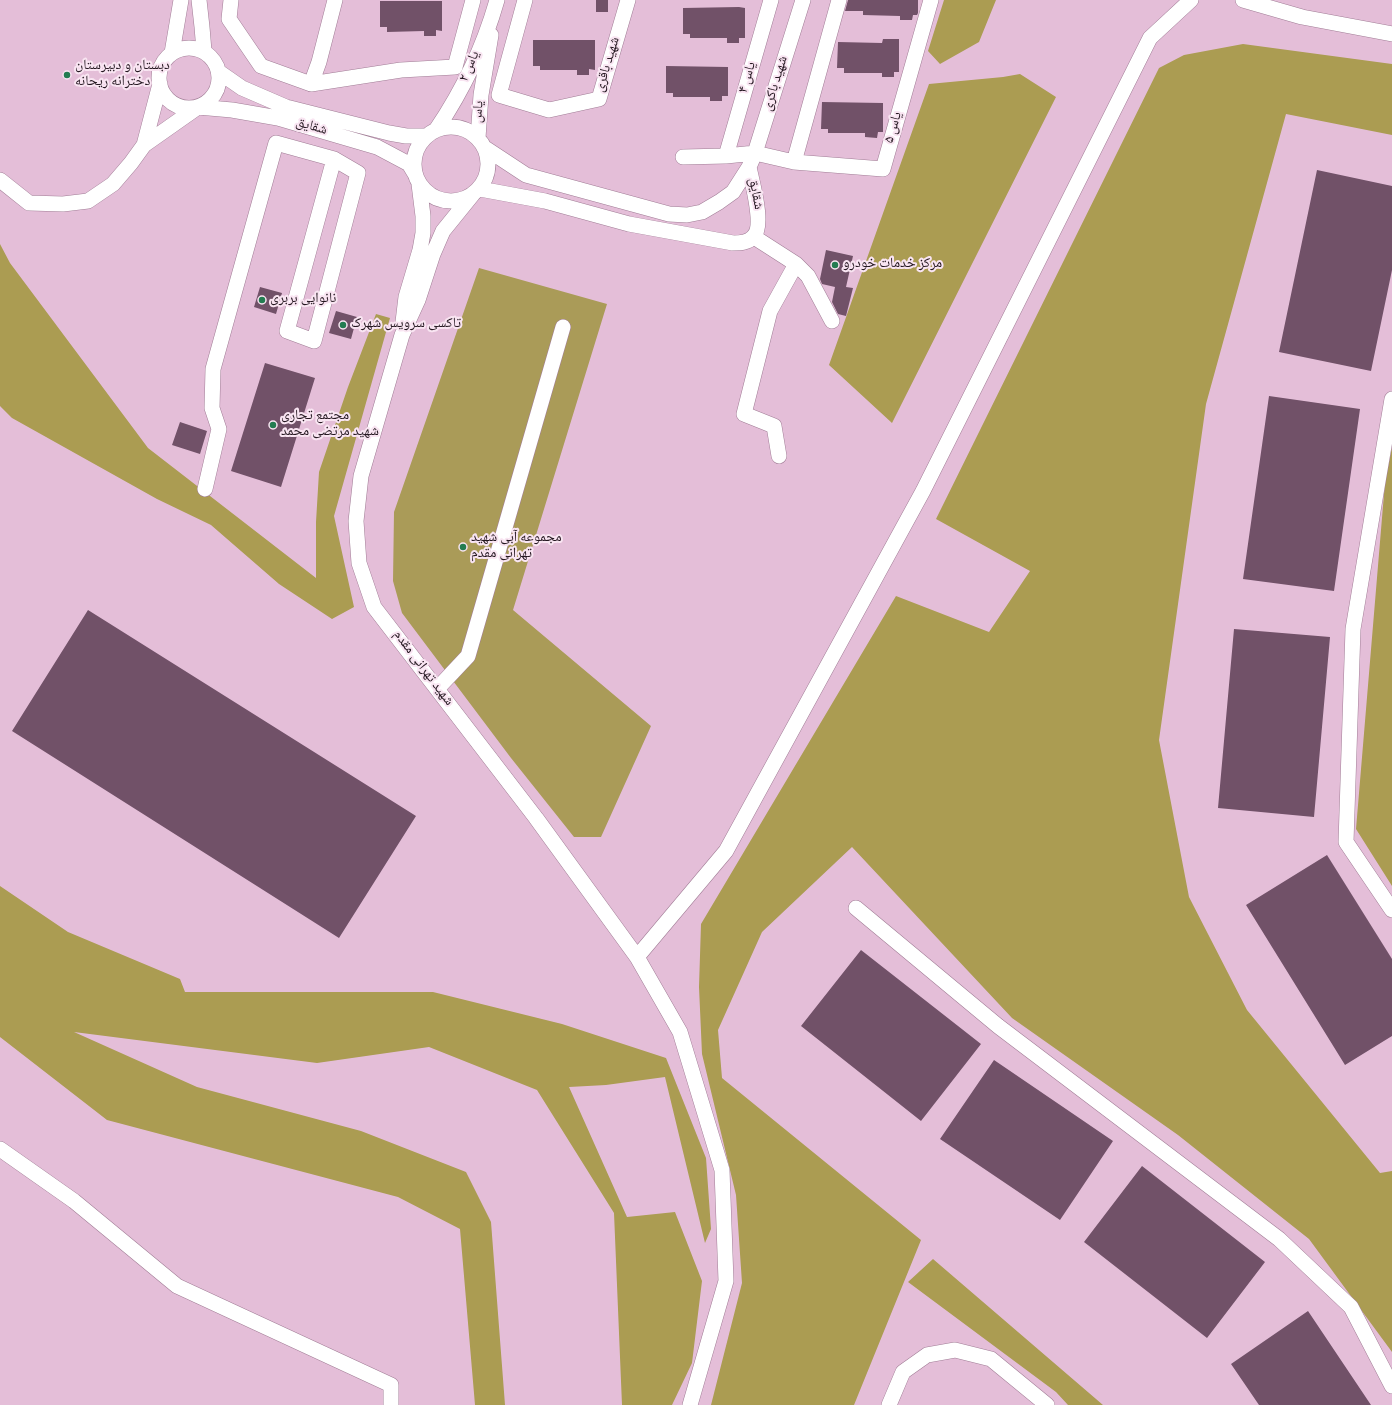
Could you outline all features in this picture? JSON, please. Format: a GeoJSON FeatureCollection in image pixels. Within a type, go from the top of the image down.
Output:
{"type":"FeatureCollection","features":[{"type":"Feature","properties":{"kind":"street"},"geometry":{"type":"LineString","coordinates":[[172,53],[181,0]]}},
{"type":"Feature","properties":{"kind":"street"},"geometry":{"type":"LineString","coordinates":[[199,0],[204,51]]}},
{"type":"Feature","properties":{"kind":"street"},"geometry":{"type":"LineString","coordinates":[[230,0],[229,19],[261,66],[311,84],[401,70],[455,67],[470,72]]}},
{"type":"Feature","properties":{"kind":"street"},"geometry":{"type":"LineString","coordinates":[[311,84],[335,0]]}},
{"type":"Feature","properties":{"kind":"street"},"geometry":{"type":"LineString","coordinates":[[455,67],[473,0]]}},
{"type":"Feature","properties":{"kind":"street"},"geometry":{"type":"LineString","coordinates":[[484,81],[502,84],[525,0]]}},
{"type":"Feature","properties":{"kind":"street","name":"شهید باقری"},"geometry":{"type":"LineString","coordinates":[[502,84],[499,95],[549,110],[599,99],[628,0]]}},
{"type":"Feature","properties":{"kind":"street","name":"یاس ۴"},"geometry":{"type":"LineString","coordinates":[[726,156],[771,0]]}},
{"type":"Feature","properties":{"kind":"street","name":"شهید باکری"},"geometry":{"type":"LineString","coordinates":[[752,160],[803,0]]}},
{"type":"Feature","properties":{"kind":"street"},"geometry":{"type":"LineString","coordinates":[[794,162],[840,0]]}},
{"type":"Feature","properties":{"kind":"street","name":"یاس ۵"},"geometry":{"type":"LineString","coordinates":[[752,160],[883,169],[931,0]]}},
{"type":"Feature","properties":{"kind":"street"},"geometry":{"type":"LineString","coordinates":[[637,957],[726,851],[923,491],[1150,38],[1191,0]]}},
{"type":"Feature","properties":{"kind":"street"},"geometry":{"type":"LineString","coordinates":[[1243,0],[1302,16],[1392,34]]}},
{"type":"Feature","properties":{"kind":"street","name":"یاس ۲"},"geometry":{"type":"LineString","coordinates":[[432,133],[460,93],[470,72],[495,7]]}},
{"type":"Feature","properties":{"kind":"street","name":"یاس"},"geometry":{"type":"LineString","coordinates":[[482,143],[481,95],[495,7]]}},
{"type":"Feature","properties":{"kind":"street"},"geometry":{"type":"LineString","coordinates":[[0,180],[29,204],[63,204],[88,201],[114,184],[144,145],[206,103],[212,97],[217,90],[219,72],[214,60],[204,51],[187,47],[172,53],[165,60],[161,67],[160,84],[144,145]]}},
{"type":"Feature","properties":{"kind":"street","name":"شقایق"},"geometry":{"type":"LineString","coordinates":[[219,72],[242,88],[286,107],[389,133],[406,136],[432,133]]}},
{"type":"Feature","properties":{"kind":"street"},"geometry":{"type":"LineString","coordinates":[[160,84],[170,101],[178,106],[188,108],[198,107]]}},
{"type":"Feature","properties":{"kind":"street","name":"شقایق"},"geometry":{"type":"LineString","coordinates":[[198,107],[232,110],[278,118],[377,147],[409,164],[417,179]]}},
{"type":"Feature","properties":{"kind":"street"},"geometry":{"type":"LineString","coordinates":[[447,127],[459,128],[469,131],[482,143],[488,158],[488,169],[485,180],[477,192],[464,199],[454,202],[444,201],[430,195],[417,179],[414,160],[418,147],[432,133],[447,127]]}},
{"type":"Feature","properties":{"kind":"street"},"geometry":{"type":"LineString","coordinates":[[205,489],[219,429],[212,408],[213,370],[276,143],[334,159],[358,173],[314,341],[287,331],[334,159]]}},
{"type":"Feature","properties":{"kind":"street","name":"شقایق"},"geometry":{"type":"LineString","coordinates":[[482,143],[526,175],[662,212],[687,216],[702,212],[733,192],[752,160]]}},
{"type":"Feature","properties":{"kind":"street"},"geometry":{"type":"LineString","coordinates":[[683,157],[726,156],[752,160]]}},
{"type":"Feature","properties":{"kind":"street","name":"شقایق"},"geometry":{"type":"LineString","coordinates":[[752,160],[759,218],[758,230],[754,237]]}},
{"type":"Feature","properties":{"kind":"street","name":"شهید تهرانی مقدم"},"geometry":{"type":"LineString","coordinates":[[402,335],[406,297],[420,250],[423,233],[423,216],[417,179]]}},
{"type":"Feature","properties":{"kind":"street"},"geometry":{"type":"LineString","coordinates":[[477,192],[545,201],[629,224],[732,243],[745,242],[754,237],[796,264],[808,276],[832,321]]}},
{"type":"Feature","properties":{"kind":"street","name":"شهید تهرانی مقدم"},"geometry":{"type":"LineString","coordinates":[[477,192],[443,231],[433,254],[418,300],[402,335],[361,476],[356,521],[358,563],[374,607],[536,818],[637,957],[680,1032],[722,1170],[726,1281],[690,1405]]}},
{"type":"Feature","properties":{"kind":"street"},"geometry":{"type":"LineString","coordinates":[[778,456],[774,426],[744,414],[770,310],[796,264]]}},
{"type":"Feature","properties":{"kind":"street"},"geometry":{"type":"LineString","coordinates":[[437,689],[468,656],[563,328]]}},
{"type":"Feature","properties":{"kind":"street"},"geometry":{"type":"LineString","coordinates":[[1392,399],[1353,629],[1346,842],[1392,910]]}},
{"type":"Feature","properties":{"kind":"street"},"geometry":{"type":"LineString","coordinates":[[856,908],[998,1026],[1279,1239],[1351,1308],[1392,1386]]}},
{"type":"Feature","properties":{"kind":"street"},"geometry":{"type":"LineString","coordinates":[[0,1149],[74,1201],[177,1286],[391,1385],[391,1405]]}},
{"type":"Feature","properties":{"kind":"street"},"geometry":{"type":"LineString","coordinates":[[889,1405],[903,1372],[927,1355],[955,1350],[991,1359],[1047,1405]]}},
{"type":"Feature","properties":{"kind":"shaded area"},"geometry":{"type":"Polygon","coordinates":[[[944,0],[996,0],[979,42],[940,64],[928,51],[944,0]]]}},
{"type":"Feature","properties":{"kind":"shaded area"},"geometry":{"type":"Polygon","coordinates":[[[1243,44],[1392,64],[1392,135],[1286,114],[1206,404],[1159,740],[1189,897],[1247,1010],[1380,1173],[1392,1171],[1392,1352],[1309,1239],[1178,1135],[1012,1018],[852,847],[762,932],[718,1030],[722,1078],[921,1240],[854,1405],[711,1405],[742,1283],[736,1195],[702,1054],[699,987],[701,924],[896,596],[989,632],[1030,571],[936,519],[1159,68],[1184,55],[1243,44]]]}},
{"type":"Feature","properties":{"kind":"shaded area"},"geometry":{"type":"Polygon","coordinates":[[[1020,74],[1056,97],[892,423],[829,365],[929,84],[1020,74]]]}},
{"type":"Feature","properties":{"kind":"shaded area"},"geometry":{"type":"Polygon","coordinates":[[[0,244],[10,263],[148,448],[316,578],[316,522],[319,472],[348,387],[376,314],[390,318],[334,516],[354,607],[332,619],[279,584],[211,525],[157,499],[12,418],[0,406],[0,244]]]}},
{"type":"Feature","properties":{"kind":"shaded area","name":"مجموعه آبی شهید تهرانی مقدم"},"geometry":{"type":"Polygon","coordinates":[[[479,268],[607,304],[513,610],[651,726],[601,837],[574,837],[511,758],[402,613],[393,581],[394,512],[479,268]]]}},
{"type":"Feature","properties":{"kind":"shaded area"},"geometry":{"type":"Polygon","coordinates":[[[1392,447],[1392,886],[1356,829],[1385,482],[1392,447]]]}},
{"type":"Feature","properties":{"kind":"shaded area"},"geometry":{"type":"Polygon","coordinates":[[[0,886],[68,932],[180,979],[185,992],[433,992],[562,1024],[666,1058],[706,1158],[711,1229],[705,1243],[665,1077],[606,1085],[569,1087],[627,1217],[675,1212],[702,1281],[692,1363],[672,1405],[622,1405],[614,1213],[537,1090],[429,1047],[317,1063],[74,1032],[197,1087],[361,1131],[466,1172],[491,1222],[505,1405],[475,1405],[460,1229],[398,1197],[107,1120],[0,1037],[0,886]]]}},
{"type":"Feature","properties":{"kind":"shaded area"},"geometry":{"type":"Polygon","coordinates":[[[933,1259],[1103,1405],[1068,1405],[1056,1392],[908,1282],[933,1259]]]}},
{"type":"Feature","properties":{"kind":"building"},"geometry":{"type":"Polygon","coordinates":[[[596,0],[608,0],[608,12],[596,12],[596,0]]]}},
{"type":"Feature","properties":{"kind":"building"},"geometry":{"type":"Polygon","coordinates":[[[848,0],[918,0],[918,13],[917,15],[913,15],[912,20],[900,20],[900,16],[863,15],[863,11],[845,11],[848,0]]]}},
{"type":"Feature","properties":{"kind":"building"},"geometry":{"type":"Polygon","coordinates":[[[380,1],[442,1],[442,31],[436,30],[436,36],[424,36],[424,31],[387,32],[387,27],[380,27],[380,1]]]}},
{"type":"Feature","properties":{"kind":"building"},"geometry":{"type":"Polygon","coordinates":[[[683,8],[745,8],[745,38],[739,38],[739,43],[727,43],[727,38],[690,38],[690,34],[683,34],[683,8]]]}},
{"type":"Feature","properties":{"kind":"building"},"geometry":{"type":"Polygon","coordinates":[[[883,39],[899,39],[899,72],[894,72],[894,77],[882,77],[882,73],[844,73],[844,68],[837,68],[838,42],[882,43],[883,39]]]}},
{"type":"Feature","properties":{"kind":"building"},"geometry":{"type":"Polygon","coordinates":[[[533,40],[595,40],[595,70],[589,69],[589,75],[577,75],[577,70],[540,70],[540,66],[533,66],[533,40]]]}},
{"type":"Feature","properties":{"kind":"building"},"geometry":{"type":"Polygon","coordinates":[[[666,66],[728,67],[728,96],[722,96],[722,101],[710,101],[710,97],[673,97],[673,93],[666,93],[666,66]]]}},
{"type":"Feature","properties":{"kind":"building"},"geometry":{"type":"Polygon","coordinates":[[[822,102],[883,103],[883,132],[878,132],[877,138],[865,137],[865,133],[828,133],[828,129],[821,129],[822,102]]]}},
{"type":"Feature","properties":{"kind":"building"},"geometry":{"type":"Polygon","coordinates":[[[1317,170],[1392,186],[1392,270],[1371,371],[1279,352],[1317,170]]]}},
{"type":"Feature","properties":{"kind":"building"},"geometry":{"type":"Polygon","coordinates":[[[826,250],[853,256],[846,287],[853,288],[846,316],[838,314],[832,302],[835,287],[822,284],[820,279],[826,250]]]}},
{"type":"Feature","properties":{"kind":"building"},"geometry":{"type":"Polygon","coordinates":[[[260,287],[282,293],[276,314],[254,307],[260,287]]]}},
{"type":"Feature","properties":{"kind":"building","name":"تاکسی سرویس شهرک"},"geometry":{"type":"Polygon","coordinates":[[[336,311],[357,317],[351,339],[329,333],[336,311]]]}},
{"type":"Feature","properties":{"kind":"building","name":"مجتمع تجاری شهید مرتضی محمد"},"geometry":{"type":"Polygon","coordinates":[[[265,363],[315,378],[281,487],[231,471],[265,363]]]}},
{"type":"Feature","properties":{"kind":"building"},"geometry":{"type":"Polygon","coordinates":[[[1269,396],[1360,409],[1334,591],[1243,579],[1269,396]]]}},
{"type":"Feature","properties":{"kind":"building"},"geometry":{"type":"Polygon","coordinates":[[[180,422],[207,431],[200,454],[172,445],[180,422]]]}},
{"type":"Feature","properties":{"kind":"building"},"geometry":{"type":"Polygon","coordinates":[[[88,610],[416,816],[339,938],[12,731],[88,610]]]}},
{"type":"Feature","properties":{"kind":"building"},"geometry":{"type":"Polygon","coordinates":[[[1234,629],[1330,637],[1314,817],[1218,808],[1234,629]]]}},
{"type":"Feature","properties":{"kind":"building"},"geometry":{"type":"Polygon","coordinates":[[[1327,855],[1392,959],[1392,1036],[1345,1065],[1246,905],[1327,855]]]}},
{"type":"Feature","properties":{"kind":"building"},"geometry":{"type":"Polygon","coordinates":[[[861,950],[981,1044],[921,1121],[801,1026],[861,950]]]}},
{"type":"Feature","properties":{"kind":"building"},"geometry":{"type":"Polygon","coordinates":[[[994,1060],[1113,1141],[1060,1220],[940,1139],[994,1060]]]}},
{"type":"Feature","properties":{"kind":"building"},"geometry":{"type":"Polygon","coordinates":[[[1142,1166],[1265,1262],[1207,1338],[1084,1242],[1142,1166]]]}},
{"type":"Feature","properties":{"kind":"building"},"geometry":{"type":"Polygon","coordinates":[[[1308,1311],[1371,1405],[1259,1405],[1231,1364],[1308,1311]]]}},
{"type":"Feature","properties":{"kind":"place","name":"دبستان و دبیرستان دخترانه ریحانه"},"geometry":{"type":"Point","coordinates":[67,75]}},
{"type":"Feature","properties":{"kind":"place","name":"مرکز خدمات خودرو"},"geometry":{"type":"Point","coordinates":[835,265]}},
{"type":"Feature","properties":{"kind":"place","name":"نانوایی بربری"},"geometry":{"type":"Point","coordinates":[262,300]}},
{"type":"Feature","properties":{"kind":"place","name":"تاکسی سرویس شهرک"},"geometry":{"type":"Point","coordinates":[343,325]}},
{"type":"Feature","properties":{"kind":"place","name":"مجتمع تجاری شهید مرتضی محمد"},"geometry":{"type":"Point","coordinates":[273,425]}},
{"type":"Feature","properties":{"kind":"place","name":"مجموعه آبی شهید تهرانی مقدم"},"geometry":{"type":"Point","coordinates":[463,547]}}]}
